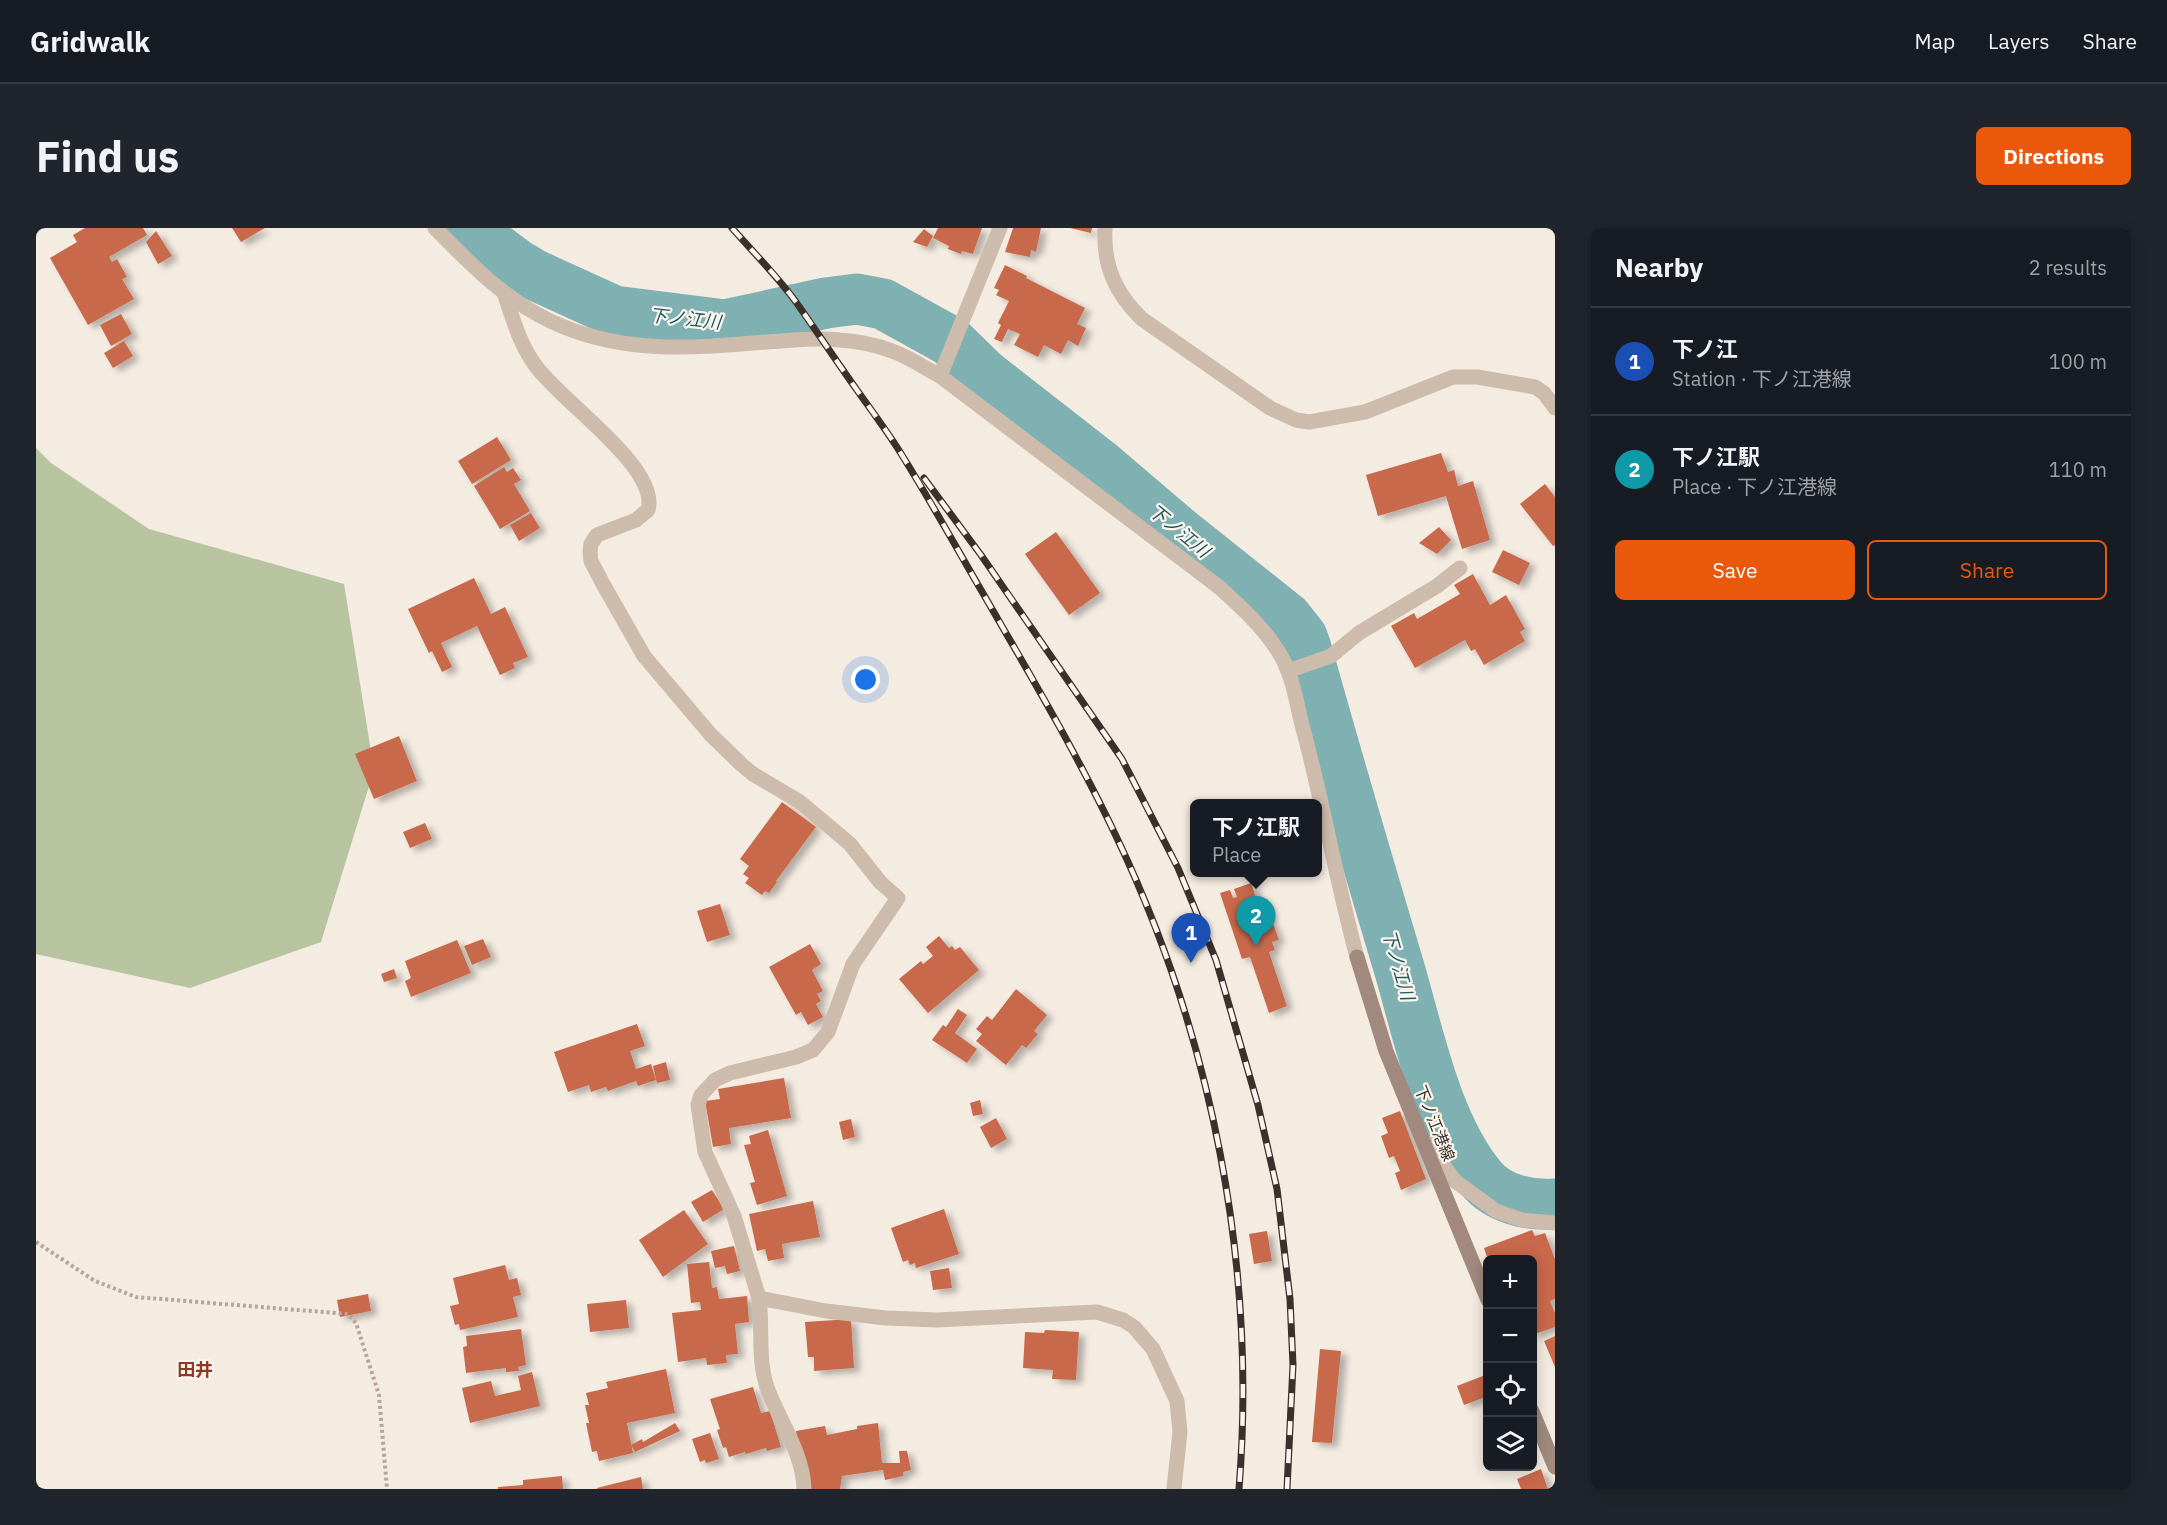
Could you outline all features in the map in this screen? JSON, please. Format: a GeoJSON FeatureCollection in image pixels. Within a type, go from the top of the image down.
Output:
{"type":"FeatureCollection","features":[{"type":"Feature","properties":{"kind":"main road","name":"下ノ江港線"},"geometry":{"type":"LineString","coordinates":[[1357,957],[1386,1051],[1483,1288]]}},
{"type":"Feature","properties":{"kind":"main road"},"geometry":{"type":"LineString","coordinates":[[1535,1417],[1555,1467]]}},
{"type":"Feature","properties":{"kind":"street"},"geometry":{"type":"LineString","coordinates":[[435,228],[482,276],[526,308],[562,327],[619,343],[680,349],[837,339],[892,351],[943,370],[1219,587],[1242,608],[1293,670],[1322,799]]}},
{"type":"Feature","properties":{"kind":"street"},"geometry":{"type":"LineString","coordinates":[[943,370],[1000,228]]}},
{"type":"Feature","properties":{"kind":"street"},"geometry":{"type":"LineString","coordinates":[[1106,228],[1104,248],[1107,266],[1115,286],[1127,305],[1142,319],[1280,414],[1309,422],[1365,412],[1442,381],[1465,376],[1535,387],[1544,393],[1555,408]]}},
{"type":"Feature","properties":{"kind":"street"},"geometry":{"type":"LineString","coordinates":[[504,293],[520,340],[536,366],[575,408],[630,460],[646,486],[649,497],[648,510],[636,520],[597,535],[591,544],[590,552],[591,561],[644,656],[711,735],[742,765],[800,802],[850,844],[880,882],[898,898],[853,964],[828,1032],[813,1050],[796,1057],[730,1073],[716,1080],[701,1095],[698,1105],[705,1152],[734,1216],[759,1298],[764,1378],[791,1439],[802,1474],[804,1489]]}},
{"type":"Feature","properties":{"kind":"street"},"geometry":{"type":"LineString","coordinates":[[1293,670],[1325,658],[1359,633],[1437,586],[1460,568]]}},
{"type":"Feature","properties":{"kind":"street"},"geometry":{"type":"LineString","coordinates":[[1322,801],[1335,868],[1357,957]]}},
{"type":"Feature","properties":{"kind":"street"},"geometry":{"type":"LineString","coordinates":[[1419,1131],[1455,1181],[1482,1202],[1496,1211],[1522,1220],[1555,1223]]}},
{"type":"Feature","properties":{"kind":"street"},"geometry":{"type":"LineString","coordinates":[[759,1298],[825,1311],[886,1318],[948,1320],[1097,1312],[1124,1320],[1134,1326],[1153,1349],[1177,1401],[1180,1432],[1174,1489]]}},
{"type":"Feature","properties":{"kind":"path"},"geometry":{"type":"LineString","coordinates":[[36,1242],[95,1281],[136,1297],[348,1314],[356,1323],[379,1395],[387,1489]]}},
{"type":"Feature","properties":{"kind":"green space"},"geometry":{"type":"Polygon","coordinates":[[[36,448],[51,463],[149,529],[344,584],[374,770],[321,942],[190,988],[36,954],[36,448]]]}},
{"type":"Feature","properties":{"kind":"building"},"geometry":{"type":"Polygon","coordinates":[[[85,228],[143,228],[147,235],[109,257],[112,262],[117,259],[127,277],[122,279],[134,299],[88,325],[50,258],[77,242],[73,235],[85,228]]]}},
{"type":"Feature","properties":{"kind":"building"},"geometry":{"type":"Polygon","coordinates":[[[232,228],[265,228],[241,242],[232,228]]]}},
{"type":"Feature","properties":{"kind":"building"},"geometry":{"type":"Polygon","coordinates":[[[938,228],[982,228],[973,254],[962,251],[961,254],[948,249],[949,246],[933,238],[938,228]]]}},
{"type":"Feature","properties":{"kind":"building"},"geometry":{"type":"Polygon","coordinates":[[[1013,228],[1041,228],[1036,252],[1031,250],[1030,257],[1005,252],[1013,228]]]}},
{"type":"Feature","properties":{"kind":"building"},"geometry":{"type":"Polygon","coordinates":[[[1070,228],[1092,228],[1091,233],[1070,228]]]}},
{"type":"Feature","properties":{"kind":"building"},"geometry":{"type":"Polygon","coordinates":[[[924,229],[933,236],[927,247],[913,242],[924,229]]]}},
{"type":"Feature","properties":{"kind":"building"},"geometry":{"type":"Polygon","coordinates":[[[156,231],[172,256],[158,264],[146,242],[156,231]]]}},
{"type":"Feature","properties":{"kind":"building"},"geometry":{"type":"Polygon","coordinates":[[[1005,265],[1085,308],[1077,324],[1086,328],[1078,346],[1068,340],[1061,354],[1044,345],[1038,357],[1014,345],[1020,334],[1008,329],[1002,342],[994,339],[1001,325],[998,323],[1009,301],[996,295],[999,290],[994,288],[1005,265]]]}},
{"type":"Feature","properties":{"kind":"building"},"geometry":{"type":"Polygon","coordinates":[[[121,314],[132,334],[111,346],[100,325],[121,314]]]}},
{"type":"Feature","properties":{"kind":"building"},"geometry":{"type":"Polygon","coordinates":[[[124,341],[133,356],[113,368],[104,353],[124,341]]]}},
{"type":"Feature","properties":{"kind":"building"},"geometry":{"type":"Polygon","coordinates":[[[497,437],[511,460],[472,484],[458,461],[497,437]]]}},
{"type":"Feature","properties":{"kind":"building"},"geometry":{"type":"Polygon","coordinates":[[[1441,453],[1448,472],[1454,470],[1458,486],[1473,481],[1490,540],[1462,549],[1446,496],[1378,516],[1366,475],[1441,453]]]}},
{"type":"Feature","properties":{"kind":"building"},"geometry":{"type":"Polygon","coordinates":[[[504,467],[507,472],[513,468],[521,480],[514,484],[530,511],[500,529],[474,486],[504,467]]]}},
{"type":"Feature","properties":{"kind":"building"},"geometry":{"type":"Polygon","coordinates":[[[1545,484],[1555,497],[1555,545],[1553,546],[1520,504],[1545,484]]]}},
{"type":"Feature","properties":{"kind":"building"},"geometry":{"type":"Polygon","coordinates":[[[531,513],[540,528],[519,541],[510,525],[531,513]]]}},
{"type":"Feature","properties":{"kind":"building"},"geometry":{"type":"Polygon","coordinates":[[[1439,527],[1451,540],[1437,554],[1419,543],[1439,527]]]}},
{"type":"Feature","properties":{"kind":"building"},"geometry":{"type":"Polygon","coordinates":[[[1056,532],[1100,593],[1069,615],[1025,554],[1056,532]]]}},
{"type":"Feature","properties":{"kind":"building"},"geometry":{"type":"Polygon","coordinates":[[[1503,550],[1530,563],[1519,585],[1492,572],[1503,550]]]}},
{"type":"Feature","properties":{"kind":"building"},"geometry":{"type":"Polygon","coordinates":[[[1473,574],[1490,605],[1506,595],[1525,629],[1520,632],[1525,641],[1484,665],[1475,649],[1471,651],[1465,640],[1415,668],[1391,626],[1414,613],[1417,619],[1460,594],[1454,585],[1473,574]]]}},
{"type":"Feature","properties":{"kind":"building"},"geometry":{"type":"Polygon","coordinates":[[[474,578],[491,614],[505,607],[528,657],[513,663],[515,668],[500,675],[477,626],[441,643],[452,667],[442,672],[432,651],[429,653],[408,609],[474,578]]]}},
{"type":"Feature","properties":{"kind":"building"},"geometry":{"type":"Polygon","coordinates":[[[399,736],[417,781],[374,799],[355,754],[399,736]]]}},
{"type":"Feature","properties":{"kind":"building"},"geometry":{"type":"Polygon","coordinates":[[[782,802],[816,827],[769,893],[765,891],[762,895],[745,883],[749,878],[743,874],[749,866],[740,859],[782,802]]]}},
{"type":"Feature","properties":{"kind":"building"},"geometry":{"type":"Polygon","coordinates":[[[425,823],[432,839],[410,848],[403,832],[425,823]]]}},
{"type":"Feature","properties":{"kind":"building"},"geometry":{"type":"Polygon","coordinates":[[[1251,883],[1265,924],[1272,921],[1279,940],[1272,942],[1275,950],[1269,952],[1287,1006],[1269,1013],[1250,957],[1242,959],[1220,893],[1230,890],[1233,898],[1237,897],[1234,889],[1251,883]]]}},
{"type":"Feature","properties":{"kind":"building"},"geometry":{"type":"Polygon","coordinates":[[[720,904],[730,935],[707,942],[697,911],[720,904]]]}},
{"type":"Feature","properties":{"kind":"building"},"geometry":{"type":"Polygon","coordinates":[[[939,936],[949,948],[952,946],[955,950],[960,947],[979,970],[928,1013],[899,979],[921,961],[923,964],[933,956],[926,947],[939,936]]]}},
{"type":"Feature","properties":{"kind":"building"},"geometry":{"type":"Polygon","coordinates":[[[483,939],[491,957],[472,965],[464,946],[483,939]]]}},
{"type":"Feature","properties":{"kind":"building"},"geometry":{"type":"Polygon","coordinates":[[[457,940],[471,973],[411,997],[405,981],[411,978],[405,961],[457,940]]]}},
{"type":"Feature","properties":{"kind":"building"},"geometry":{"type":"Polygon","coordinates":[[[810,944],[821,964],[812,970],[823,991],[817,994],[821,1001],[816,1004],[823,1017],[808,1025],[801,1012],[796,1015],[769,967],[810,944]]]}},
{"type":"Feature","properties":{"kind":"building"},"geometry":{"type":"Polygon","coordinates":[[[394,969],[397,978],[384,982],[381,974],[394,969]]]}},
{"type":"Feature","properties":{"kind":"building"},"geometry":{"type":"Polygon","coordinates":[[[1016,989],[1047,1015],[1034,1031],[1038,1034],[1026,1048],[1022,1045],[1006,1065],[976,1041],[982,1034],[976,1029],[987,1016],[992,1020],[1016,989]]]}},
{"type":"Feature","properties":{"kind":"building"},"geometry":{"type":"Polygon","coordinates":[[[958,1009],[967,1015],[955,1033],[977,1049],[967,1063],[932,1040],[943,1025],[946,1027],[958,1009]]]}},
{"type":"Feature","properties":{"kind":"building"},"geometry":{"type":"Polygon","coordinates":[[[637,1024],[645,1046],[630,1051],[636,1069],[651,1064],[656,1080],[638,1086],[636,1081],[608,1091],[606,1087],[591,1092],[589,1085],[568,1092],[554,1052],[637,1024]]]}},
{"type":"Feature","properties":{"kind":"building"},"geometry":{"type":"Polygon","coordinates":[[[666,1062],[670,1080],[657,1083],[653,1066],[666,1062]]]}},
{"type":"Feature","properties":{"kind":"building"},"geometry":{"type":"Polygon","coordinates":[[[784,1078],[791,1118],[729,1128],[731,1144],[713,1147],[705,1101],[720,1099],[718,1089],[784,1078]]]}},
{"type":"Feature","properties":{"kind":"building"},"geometry":{"type":"Polygon","coordinates":[[[980,1100],[983,1114],[973,1116],[970,1103],[980,1100]]]}},
{"type":"Feature","properties":{"kind":"building"},"geometry":{"type":"Polygon","coordinates":[[[1400,1111],[1426,1179],[1401,1190],[1395,1173],[1400,1171],[1394,1156],[1389,1158],[1381,1136],[1388,1133],[1382,1118],[1400,1111]]]}},
{"type":"Feature","properties":{"kind":"building"},"geometry":{"type":"Polygon","coordinates":[[[996,1118],[1007,1139],[991,1148],[980,1127],[996,1118]]]}},
{"type":"Feature","properties":{"kind":"building"},"geometry":{"type":"Polygon","coordinates":[[[851,1119],[855,1137],[843,1140],[839,1122],[851,1119]]]}},
{"type":"Feature","properties":{"kind":"building"},"geometry":{"type":"Polygon","coordinates":[[[768,1130],[787,1196],[757,1205],[750,1183],[755,1182],[744,1145],[751,1144],[749,1136],[768,1130]]]}},
{"type":"Feature","properties":{"kind":"building"},"geometry":{"type":"Polygon","coordinates":[[[712,1190],[724,1209],[703,1222],[691,1202],[712,1190]]]}},
{"type":"Feature","properties":{"kind":"building"},"geometry":{"type":"Polygon","coordinates":[[[813,1201],[820,1237],[782,1244],[784,1258],[768,1261],[765,1249],[757,1251],[749,1214],[813,1201]]]}},
{"type":"Feature","properties":{"kind":"building"},"geometry":{"type":"Polygon","coordinates":[[[944,1209],[959,1254],[916,1268],[915,1263],[910,1265],[908,1260],[903,1262],[891,1228],[944,1209]]]}},
{"type":"Feature","properties":{"kind":"building"},"geometry":{"type":"Polygon","coordinates":[[[684,1210],[708,1244],[663,1277],[639,1240],[684,1210]]]}},
{"type":"Feature","properties":{"kind":"building"},"geometry":{"type":"Polygon","coordinates":[[[1532,1230],[1535,1236],[1545,1233],[1555,1259],[1555,1299],[1550,1301],[1555,1313],[1555,1327],[1537,1333],[1537,1255],[1486,1255],[1484,1248],[1532,1230]]]}},
{"type":"Feature","properties":{"kind":"building"},"geometry":{"type":"Polygon","coordinates":[[[1267,1231],[1272,1261],[1254,1264],[1249,1234],[1267,1231]]]}},
{"type":"Feature","properties":{"kind":"building"},"geometry":{"type":"Polygon","coordinates":[[[734,1246],[740,1271],[727,1274],[725,1266],[715,1268],[711,1251],[734,1246]]]}},
{"type":"Feature","properties":{"kind":"building"},"geometry":{"type":"Polygon","coordinates":[[[709,1262],[712,1288],[717,1287],[719,1299],[747,1296],[749,1322],[735,1324],[738,1354],[726,1355],[727,1363],[707,1365],[706,1358],[678,1362],[672,1313],[701,1310],[700,1302],[691,1303],[687,1264],[709,1262]]]}},
{"type":"Feature","properties":{"kind":"building"},"geometry":{"type":"Polygon","coordinates":[[[505,1265],[509,1280],[517,1278],[521,1295],[513,1297],[518,1317],[460,1330],[459,1324],[455,1325],[450,1306],[459,1304],[453,1278],[505,1265]]]}},
{"type":"Feature","properties":{"kind":"building"},"geometry":{"type":"Polygon","coordinates":[[[949,1268],[952,1288],[933,1290],[930,1271],[949,1268]]]}},
{"type":"Feature","properties":{"kind":"building"},"geometry":{"type":"Polygon","coordinates":[[[368,1294],[371,1311],[340,1317],[337,1300],[368,1294]]]}},
{"type":"Feature","properties":{"kind":"building"},"geometry":{"type":"Polygon","coordinates":[[[626,1300],[629,1328],[590,1332],[587,1304],[626,1300]]]}},
{"type":"Feature","properties":{"kind":"building"},"geometry":{"type":"Polygon","coordinates":[[[851,1319],[854,1368],[814,1371],[814,1357],[808,1357],[805,1322],[851,1319]]]}},
{"type":"Feature","properties":{"kind":"building"},"geometry":{"type":"Polygon","coordinates":[[[521,1329],[526,1365],[518,1367],[519,1371],[506,1372],[506,1368],[466,1373],[463,1347],[467,1346],[466,1336],[521,1329]]]}},
{"type":"Feature","properties":{"kind":"building"},"geometry":{"type":"Polygon","coordinates":[[[1045,1330],[1079,1332],[1076,1380],[1052,1379],[1053,1370],[1023,1368],[1025,1332],[1044,1333],[1045,1330]]]}},
{"type":"Feature","properties":{"kind":"building"},"geometry":{"type":"Polygon","coordinates":[[[1555,1336],[1555,1367],[1544,1341],[1555,1336]]]}},
{"type":"Feature","properties":{"kind":"building"},"geometry":{"type":"Polygon","coordinates":[[[1320,1349],[1341,1351],[1332,1443],[1312,1442],[1320,1349]]]}},
{"type":"Feature","properties":{"kind":"building"},"geometry":{"type":"Polygon","coordinates":[[[666,1369],[675,1413],[627,1423],[633,1453],[599,1461],[597,1451],[592,1452],[586,1423],[589,1423],[585,1405],[589,1405],[586,1393],[608,1388],[606,1382],[666,1369]]]}},
{"type":"Feature","properties":{"kind":"building"},"geometry":{"type":"Polygon","coordinates":[[[532,1372],[540,1406],[470,1423],[462,1388],[491,1381],[495,1396],[521,1390],[518,1376],[532,1372]]]}},
{"type":"Feature","properties":{"kind":"building"},"geometry":{"type":"Polygon","coordinates":[[[1483,1376],[1483,1398],[1464,1405],[1457,1386],[1483,1376]]]}},
{"type":"Feature","properties":{"kind":"building"},"geometry":{"type":"Polygon","coordinates":[[[753,1387],[761,1413],[770,1411],[781,1447],[767,1451],[766,1448],[746,1454],[745,1452],[729,1457],[726,1447],[723,1448],[717,1430],[720,1429],[710,1399],[753,1387]]]}},
{"type":"Feature","properties":{"kind":"building"},"geometry":{"type":"Polygon","coordinates":[[[675,1423],[680,1431],[635,1452],[631,1445],[642,1439],[643,1442],[675,1423]]]}},
{"type":"Feature","properties":{"kind":"building"},"geometry":{"type":"Polygon","coordinates":[[[878,1423],[882,1463],[900,1463],[899,1451],[907,1451],[911,1470],[903,1472],[903,1476],[885,1480],[883,1470],[842,1476],[840,1489],[802,1489],[796,1431],[825,1426],[827,1435],[857,1429],[857,1426],[878,1423]]]}},
{"type":"Feature","properties":{"kind":"building"},"geometry":{"type":"Polygon","coordinates":[[[710,1433],[719,1459],[706,1463],[705,1460],[700,1462],[692,1439],[710,1433]]]}},
{"type":"Feature","properties":{"kind":"building"},"geometry":{"type":"Polygon","coordinates":[[[1541,1469],[1548,1489],[1521,1489],[1517,1479],[1541,1469]]]}},
{"type":"Feature","properties":{"kind":"building"},"geometry":{"type":"Polygon","coordinates":[[[562,1476],[563,1489],[498,1489],[498,1487],[523,1485],[523,1480],[562,1476]]]}},
{"type":"Feature","properties":{"kind":"building"},"geometry":{"type":"Polygon","coordinates":[[[641,1477],[643,1489],[597,1489],[597,1488],[641,1477]]]}},
{"type":"Feature","properties":{"kind":"waterway","name":"下ノ江川"},"geometry":{"type":"LineString","coordinates":[[468,228],[535,275],[614,311],[725,325],[826,303],[857,299],[883,304],[950,341],[984,374],[1098,463],[1179,532],[1287,618],[1302,637],[1306,648],[1422,1052],[1452,1133],[1481,1178],[1496,1191],[1515,1200],[1535,1204],[1555,1204]]}},
{"type":"Feature","properties":{"kind":"railway"},"geometry":{"type":"LineString","coordinates":[[732,228],[796,302],[912,471],[1072,749],[1116,836],[1150,913],[1178,991],[1202,1072],[1220,1154],[1233,1237],[1241,1321],[1243,1405],[1239,1489]]}},
{"type":"Feature","properties":{"kind":"railway"},"geometry":{"type":"LineString","coordinates":[[924,478],[981,555],[1122,759],[1178,868],[1216,960],[1258,1105],[1277,1189],[1290,1299],[1293,1365],[1287,1489]]}},
{"type":"Feature","properties":{"kind":"place","name":"下ノ江駅"},"geometry":{"type":"Point","coordinates":[1256,946]}},
{"type":"Feature","properties":{"kind":"place","name":"下ノ江"},"geometry":{"type":"Point","coordinates":[1191,963]}},
{"type":"Feature","properties":{"kind":"district","name":"田井"},"geometry":{"type":"Point","coordinates":[195,1370]}}]}
